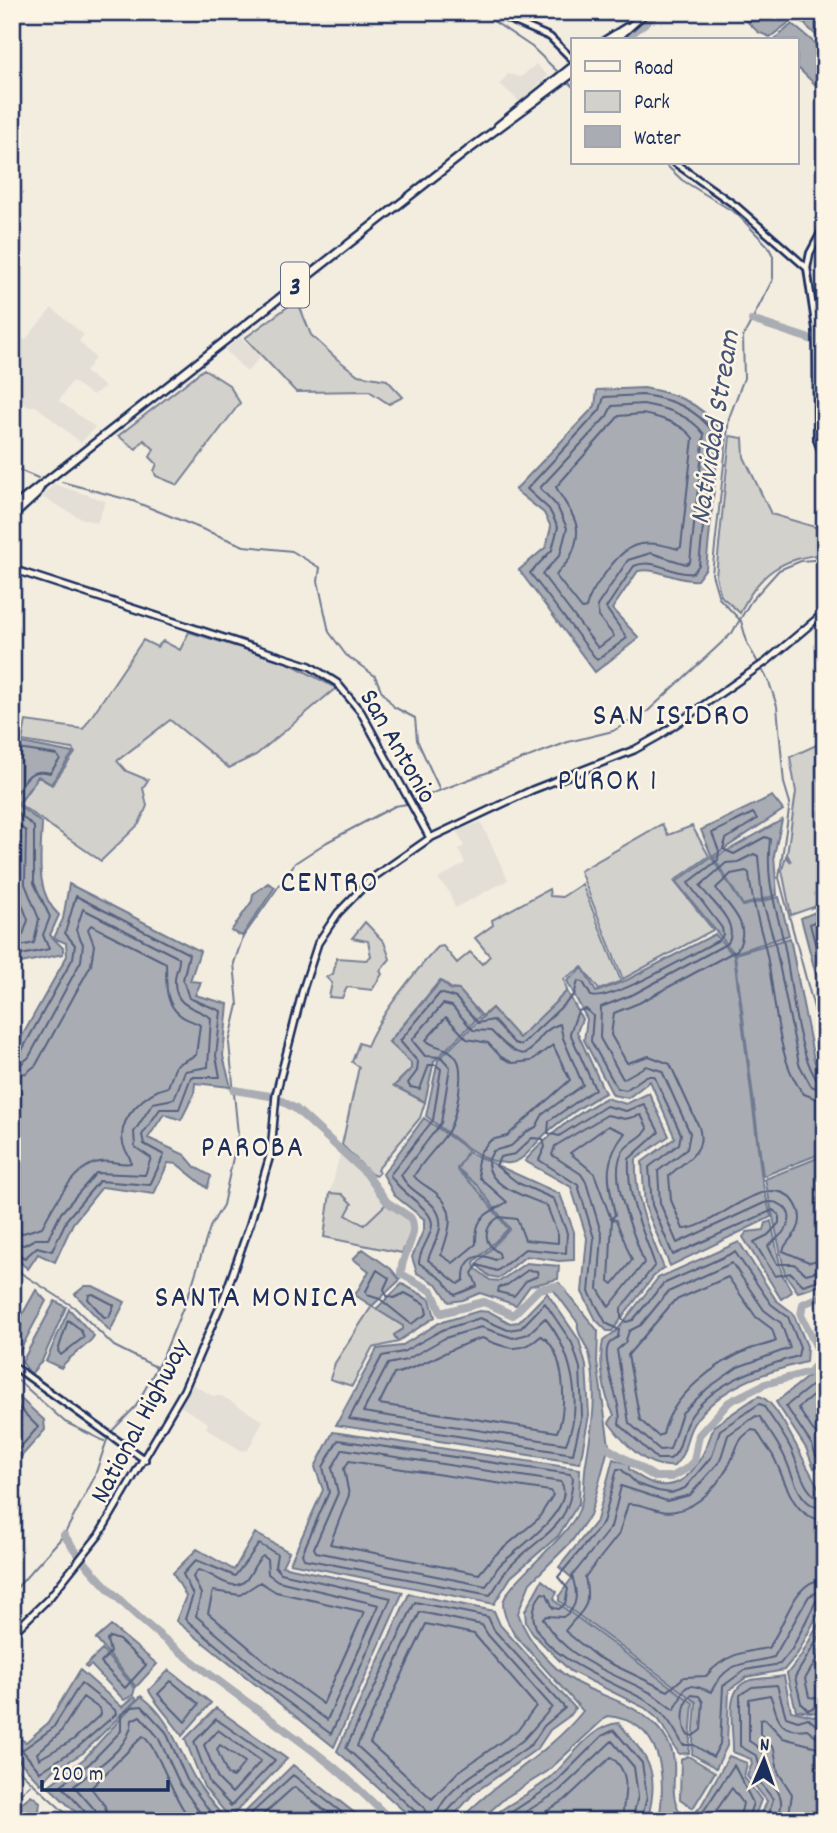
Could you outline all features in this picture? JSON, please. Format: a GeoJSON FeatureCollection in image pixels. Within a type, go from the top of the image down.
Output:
{"type":"FeatureCollection","features":[{"type":"Feature","properties":{"kind":"highway"},"geometry":{"type":"LineString","coordinates":[[609,38],[646,12]]}},
{"type":"Feature","properties":{"kind":"highway"},"geometry":{"type":"LineString","coordinates":[[617,38],[627,27]]}},
{"type":"Feature","properties":{"kind":"highway","name":"3"},"geometry":{"type":"LineString","coordinates":[[12,508],[554,84],[571,68]]}},
{"type":"Feature","properties":{"kind":"highway","name":"3"},"geometry":{"type":"LineString","coordinates":[[12,517],[36,495],[41,485]]}},
{"type":"Feature","properties":{"kind":"main road","name":"San Antonio"},"geometry":{"type":"LineString","coordinates":[[12,569],[310,666],[329,676],[361,712],[430,838]]}},
{"type":"Feature","properties":{"kind":"main road","name":"National Highway"},"geometry":{"type":"LineString","coordinates":[[12,1634],[94,1542],[145,1461],[188,1381],[225,1295],[250,1224],[271,1152],[280,1077],[318,943],[338,913],[371,879],[430,838],[541,786],[634,750],[760,666],[825,612]]}},
{"type":"Feature","properties":{"kind":"street"},"geometry":{"type":"LineString","coordinates":[[492,12],[550,37],[571,66]]}},
{"type":"Feature","properties":{"kind":"street"},"geometry":{"type":"LineString","coordinates":[[676,164],[736,206],[807,268]]}},
{"type":"Feature","properties":{"kind":"street"},"geometry":{"type":"LineString","coordinates":[[825,225],[810,253],[807,268],[816,339],[816,426],[818,446],[825,461]]}},
{"type":"Feature","properties":{"kind":"street"},"geometry":{"type":"LineString","coordinates":[[12,1365],[145,1461]]}},
{"type":"Feature","properties":{"kind":"shaded area"},"geometry":{"type":"Polygon","coordinates":[[[536,64],[548,76],[520,102],[500,84],[508,74],[521,77],[536,64]]]}},
{"type":"Feature","properties":{"kind":"shaded area"},"geometry":{"type":"Polygon","coordinates":[[[52,308],[84,335],[79,341],[95,358],[85,372],[105,387],[92,395],[72,381],[59,401],[95,427],[81,443],[36,406],[27,406],[12,393],[12,378],[22,368],[12,359],[12,343],[19,335],[25,340],[52,308]]]}},
{"type":"Feature","properties":{"kind":"shaded area"},"geometry":{"type":"Polygon","coordinates":[[[240,337],[261,356],[247,372],[225,350],[240,337]]]}},
{"type":"Feature","properties":{"kind":"shaded area"},"geometry":{"type":"Polygon","coordinates":[[[54,484],[106,501],[97,523],[80,518],[42,497],[54,484]]]}},
{"type":"Feature","properties":{"kind":"shaded area"},"geometry":{"type":"Polygon","coordinates":[[[481,822],[508,880],[455,908],[448,890],[438,879],[465,863],[458,849],[464,846],[457,831],[481,822]]]}},
{"type":"Feature","properties":{"kind":"shaded area"},"geometry":{"type":"Polygon","coordinates":[[[340,1154],[365,1176],[369,1176],[386,1204],[365,1225],[345,1215],[342,1194],[330,1193],[340,1154]]]}},
{"type":"Feature","properties":{"kind":"shaded area"},"geometry":{"type":"Polygon","coordinates":[[[192,1384],[213,1396],[222,1396],[263,1421],[248,1450],[242,1451],[206,1428],[208,1423],[180,1406],[192,1384]]]}},
{"type":"Feature","properties":{"kind":"green space"},"geometry":{"type":"Polygon","coordinates":[[[297,300],[311,335],[337,359],[358,375],[387,380],[403,397],[389,404],[369,391],[296,392],[245,338],[297,300]]]}},
{"type":"Feature","properties":{"kind":"green space"},"geometry":{"type":"Polygon","coordinates":[[[204,369],[229,385],[240,403],[178,485],[156,476],[154,471],[157,464],[150,457],[154,449],[144,440],[136,449],[118,436],[204,369]]]}},
{"type":"Feature","properties":{"kind":"green space"},"geometry":{"type":"Polygon","coordinates":[[[730,436],[743,438],[744,457],[771,514],[825,530],[825,554],[796,559],[773,570],[755,587],[740,613],[721,596],[716,576],[730,436]]]}},
{"type":"Feature","properties":{"kind":"green space"},"geometry":{"type":"Polygon","coordinates":[[[189,632],[289,663],[336,688],[256,755],[229,768],[170,720],[117,761],[126,771],[148,780],[143,788],[147,806],[139,824],[101,861],[19,804],[38,777],[52,785],[75,753],[72,749],[22,741],[26,721],[83,729],[143,640],[157,647],[163,641],[180,650],[189,632]]]}},
{"type":"Feature","properties":{"kind":"green space"},"geometry":{"type":"Polygon","coordinates":[[[825,741],[825,853],[817,854],[818,863],[819,855],[825,854],[825,903],[791,915],[782,870],[786,856],[791,862],[787,854],[796,792],[790,757],[825,741]]]}},
{"type":"Feature","properties":{"kind":"green space"},"geometry":{"type":"Polygon","coordinates":[[[662,824],[668,835],[692,826],[709,856],[674,881],[713,930],[623,979],[580,871],[662,824]]]}},
{"type":"Feature","properties":{"kind":"green space"},"geometry":{"type":"Polygon","coordinates":[[[582,884],[621,981],[599,990],[582,967],[564,979],[567,991],[519,1039],[492,1008],[482,1016],[459,990],[452,989],[440,980],[389,1042],[411,1062],[411,1069],[394,1086],[425,1102],[420,1118],[377,1170],[379,1173],[376,1176],[371,1174],[342,1145],[359,1067],[352,1062],[359,1043],[367,1046],[389,1008],[438,947],[443,946],[457,963],[470,952],[482,964],[490,956],[475,938],[493,925],[492,920],[549,889],[550,896],[562,897],[582,884]]]}},
{"type":"Feature","properties":{"kind":"green space"},"geometry":{"type":"Polygon","coordinates":[[[365,922],[384,942],[390,959],[380,971],[382,974],[372,990],[347,987],[342,998],[329,997],[332,983],[326,977],[333,974],[337,958],[366,960],[371,956],[368,941],[352,938],[365,922]]]}},
{"type":"Feature","properties":{"kind":"green space"},"geometry":{"type":"Polygon","coordinates":[[[330,1193],[342,1194],[352,1204],[346,1215],[364,1225],[386,1204],[409,1219],[412,1230],[402,1253],[324,1237],[330,1193]]]}},
{"type":"Feature","properties":{"kind":"green space"},"geometry":{"type":"Polygon","coordinates":[[[372,1306],[403,1326],[403,1329],[394,1335],[398,1342],[372,1348],[352,1386],[330,1379],[335,1363],[372,1306]]]}},
{"type":"Feature","properties":{"kind":"water"},"geometry":{"type":"Polygon","coordinates":[[[786,12],[791,21],[770,37],[758,32],[738,13],[786,12]]]}},
{"type":"Feature","properties":{"kind":"water"},"geometry":{"type":"Polygon","coordinates":[[[792,12],[825,12],[825,44],[792,12]]]}},
{"type":"Feature","properties":{"kind":"water"},"geometry":{"type":"Polygon","coordinates":[[[792,24],[818,47],[824,59],[825,94],[798,68],[798,38],[776,38],[792,24]]]}},
{"type":"Feature","properties":{"kind":"water"},"geometry":{"type":"Polygon","coordinates":[[[644,388],[687,401],[704,412],[720,429],[706,568],[697,580],[654,571],[638,571],[612,609],[639,638],[595,672],[519,570],[546,547],[551,527],[544,513],[515,490],[595,406],[597,390],[644,388]]]}},
{"type":"Feature","properties":{"kind":"water"},"geometry":{"type":"Polygon","coordinates":[[[12,741],[73,753],[51,784],[38,776],[19,803],[12,800],[12,741]]]}},
{"type":"Feature","properties":{"kind":"water"},"geometry":{"type":"Polygon","coordinates":[[[772,796],[783,810],[712,857],[701,830],[772,796]]]}},
{"type":"Feature","properties":{"kind":"water"},"geometry":{"type":"Polygon","coordinates":[[[12,801],[42,823],[42,884],[51,906],[59,915],[50,935],[63,948],[63,954],[12,965],[12,801]]]}},
{"type":"Feature","properties":{"kind":"water"},"geometry":{"type":"Polygon","coordinates":[[[782,820],[774,855],[777,895],[743,905],[714,858],[782,820]]]}},
{"type":"Feature","properties":{"kind":"water"},"geometry":{"type":"Polygon","coordinates":[[[711,857],[743,906],[779,897],[789,935],[734,953],[676,882],[711,857]]]}},
{"type":"Feature","properties":{"kind":"water"},"geometry":{"type":"Polygon","coordinates":[[[268,883],[275,887],[242,936],[231,931],[252,901],[253,894],[268,883]]]}},
{"type":"Feature","properties":{"kind":"water"},"geometry":{"type":"Polygon","coordinates":[[[69,884],[200,951],[190,981],[201,982],[195,995],[228,1004],[223,1056],[231,1087],[195,1083],[194,1094],[181,1120],[164,1114],[148,1138],[185,1155],[195,1167],[211,1176],[207,1188],[177,1164],[168,1163],[154,1194],[102,1187],[73,1223],[55,1262],[38,1254],[28,1269],[15,1258],[12,1246],[12,1054],[67,956],[66,943],[54,938],[63,919],[69,884]]]}},
{"type":"Feature","properties":{"kind":"water"},"geometry":{"type":"Polygon","coordinates":[[[825,908],[825,1009],[801,918],[825,908]]]}},
{"type":"Feature","properties":{"kind":"water"},"geometry":{"type":"Polygon","coordinates":[[[715,934],[734,956],[762,1180],[771,1217],[670,1266],[645,1206],[642,1162],[675,1138],[650,1081],[628,1098],[613,1095],[584,1040],[587,1019],[567,981],[583,968],[596,992],[627,980],[715,934]]]}},
{"type":"Feature","properties":{"kind":"water"},"geometry":{"type":"Polygon","coordinates":[[[790,938],[814,1060],[825,1081],[825,1152],[763,1176],[735,954],[790,938]]]}},
{"type":"Feature","properties":{"kind":"water"},"geometry":{"type":"Polygon","coordinates":[[[441,981],[451,990],[459,990],[481,1015],[434,1061],[425,1102],[394,1086],[411,1069],[411,1063],[389,1042],[441,981]]]}},
{"type":"Feature","properties":{"kind":"water"},"geometry":{"type":"Polygon","coordinates":[[[567,991],[582,1019],[577,1032],[605,1093],[562,1120],[523,1157],[510,1163],[477,1154],[426,1116],[438,1060],[492,1008],[519,1038],[567,991]]]}},
{"type":"Feature","properties":{"kind":"water"},"geometry":{"type":"Polygon","coordinates":[[[649,1093],[669,1136],[636,1159],[637,1188],[664,1268],[653,1277],[612,1331],[607,1331],[596,1320],[582,1292],[587,1238],[571,1187],[525,1161],[562,1126],[606,1098],[626,1104],[649,1093]]]}},
{"type":"Feature","properties":{"kind":"water"},"geometry":{"type":"Polygon","coordinates":[[[424,1118],[468,1150],[457,1170],[477,1189],[508,1229],[474,1262],[475,1268],[490,1280],[500,1281],[526,1263],[559,1266],[558,1279],[530,1286],[516,1305],[480,1293],[449,1302],[438,1285],[417,1273],[412,1257],[424,1229],[424,1219],[394,1195],[383,1174],[424,1118]]]}},
{"type":"Feature","properties":{"kind":"water"},"geometry":{"type":"Polygon","coordinates":[[[468,1152],[560,1194],[574,1232],[574,1260],[559,1261],[526,1256],[499,1278],[489,1276],[477,1265],[510,1229],[478,1186],[457,1168],[468,1152]]]}},
{"type":"Feature","properties":{"kind":"water"},"geometry":{"type":"Polygon","coordinates":[[[825,1155],[825,1284],[798,1292],[785,1274],[765,1179],[825,1155]]]}},
{"type":"Feature","properties":{"kind":"water"},"geometry":{"type":"Polygon","coordinates":[[[771,1221],[782,1274],[792,1292],[781,1299],[743,1237],[747,1232],[764,1230],[766,1223],[771,1221]]]}},
{"type":"Feature","properties":{"kind":"water"},"geometry":{"type":"Polygon","coordinates":[[[739,1242],[776,1300],[793,1313],[807,1346],[806,1362],[759,1376],[730,1390],[705,1410],[694,1423],[682,1456],[674,1466],[654,1464],[629,1447],[609,1423],[614,1415],[603,1379],[603,1341],[617,1330],[658,1278],[739,1242]]]}},
{"type":"Feature","properties":{"kind":"water"},"geometry":{"type":"Polygon","coordinates":[[[363,1249],[391,1269],[400,1280],[372,1306],[355,1295],[369,1271],[353,1259],[363,1249]]]}},
{"type":"Feature","properties":{"kind":"water"},"geometry":{"type":"Polygon","coordinates":[[[559,1283],[598,1331],[597,1362],[609,1445],[590,1515],[571,1542],[530,1583],[518,1613],[537,1647],[566,1676],[634,1709],[658,1728],[672,1752],[675,1802],[680,1812],[677,1821],[659,1821],[661,1770],[650,1740],[640,1728],[626,1720],[607,1716],[548,1771],[505,1798],[479,1821],[459,1821],[554,1741],[583,1711],[514,1634],[505,1616],[503,1604],[513,1585],[573,1522],[583,1498],[594,1384],[589,1353],[578,1323],[553,1289],[559,1283]]]}},
{"type":"Feature","properties":{"kind":"water"},"geometry":{"type":"Polygon","coordinates":[[[402,1284],[430,1299],[435,1317],[398,1341],[394,1335],[403,1329],[403,1326],[376,1309],[402,1284]]]}},
{"type":"Feature","properties":{"kind":"water"},"geometry":{"type":"Polygon","coordinates":[[[85,1286],[93,1286],[125,1302],[110,1331],[75,1294],[85,1286]]]}},
{"type":"Feature","properties":{"kind":"water"},"geometry":{"type":"Polygon","coordinates":[[[36,1290],[46,1301],[14,1362],[12,1333],[36,1290]]]}},
{"type":"Feature","properties":{"kind":"water"},"geometry":{"type":"Polygon","coordinates":[[[547,1293],[579,1340],[586,1366],[589,1415],[580,1463],[336,1425],[377,1349],[401,1346],[439,1323],[479,1311],[490,1312],[510,1323],[519,1322],[547,1293]]]}},
{"type":"Feature","properties":{"kind":"water"},"geometry":{"type":"Polygon","coordinates":[[[55,1301],[66,1307],[42,1361],[31,1374],[22,1362],[55,1301]]]}},
{"type":"Feature","properties":{"kind":"water"},"geometry":{"type":"Polygon","coordinates":[[[69,1309],[94,1336],[61,1368],[46,1361],[69,1309]]]}},
{"type":"Feature","properties":{"kind":"water"},"geometry":{"type":"Polygon","coordinates":[[[825,1363],[825,1462],[814,1468],[806,1448],[776,1402],[825,1363]]]}},
{"type":"Feature","properties":{"kind":"water"},"geometry":{"type":"Polygon","coordinates":[[[12,1391],[44,1420],[45,1430],[12,1467],[12,1391]]]}},
{"type":"Feature","properties":{"kind":"water"},"geometry":{"type":"Polygon","coordinates":[[[758,1396],[775,1410],[825,1496],[825,1600],[798,1653],[784,1670],[747,1677],[729,1690],[727,1746],[716,1768],[692,1754],[696,1702],[559,1601],[559,1596],[572,1578],[559,1567],[597,1520],[613,1459],[629,1464],[629,1469],[646,1480],[660,1485],[673,1484],[684,1479],[693,1469],[714,1426],[758,1396]]]}},
{"type":"Feature","properties":{"kind":"water"},"geometry":{"type":"Polygon","coordinates":[[[333,1432],[580,1469],[579,1503],[558,1536],[511,1577],[494,1604],[290,1563],[323,1490],[315,1467],[333,1432]]]}},
{"type":"Feature","properties":{"kind":"water"},"geometry":{"type":"Polygon","coordinates":[[[255,1533],[289,1552],[282,1566],[403,1592],[334,1747],[176,1621],[186,1596],[173,1573],[197,1549],[234,1570],[255,1533]]]}},
{"type":"Feature","properties":{"kind":"water"},"geometry":{"type":"Polygon","coordinates":[[[542,1580],[557,1592],[554,1598],[556,1602],[693,1703],[689,1753],[679,1754],[659,1720],[645,1708],[570,1671],[533,1634],[526,1623],[525,1611],[542,1580]]]}},
{"type":"Feature","properties":{"kind":"water"},"geometry":{"type":"Polygon","coordinates":[[[409,1594],[494,1611],[500,1625],[575,1708],[568,1717],[550,1730],[538,1748],[474,1793],[449,1821],[415,1821],[337,1751],[409,1594]]]}},
{"type":"Feature","properties":{"kind":"water"},"geometry":{"type":"Polygon","coordinates":[[[825,1612],[825,1718],[818,1713],[796,1710],[787,1674],[801,1656],[825,1612]]]}},
{"type":"Feature","properties":{"kind":"water"},"geometry":{"type":"Polygon","coordinates":[[[111,1626],[157,1664],[136,1687],[96,1639],[111,1626]]]}},
{"type":"Feature","properties":{"kind":"water"},"geometry":{"type":"Polygon","coordinates":[[[102,1650],[135,1688],[133,1695],[124,1700],[91,1665],[87,1668],[85,1666],[102,1650]]]}},
{"type":"Feature","properties":{"kind":"water"},"geometry":{"type":"Polygon","coordinates":[[[80,1670],[122,1707],[134,1697],[137,1699],[83,1753],[54,1770],[41,1784],[12,1753],[12,1735],[26,1742],[48,1723],[80,1670]]]}},
{"type":"Feature","properties":{"kind":"water"},"geometry":{"type":"Polygon","coordinates":[[[169,1670],[211,1703],[182,1736],[149,1690],[169,1670]]]}},
{"type":"Feature","properties":{"kind":"water"},"geometry":{"type":"Polygon","coordinates":[[[784,1676],[791,1711],[818,1717],[825,1726],[825,1821],[759,1821],[767,1801],[747,1776],[752,1764],[751,1759],[733,1752],[732,1710],[736,1691],[751,1680],[784,1676]]]}},
{"type":"Feature","properties":{"kind":"water"},"geometry":{"type":"Polygon","coordinates":[[[141,1696],[166,1723],[198,1783],[227,1821],[85,1821],[48,1786],[85,1758],[141,1696]]]}},
{"type":"Feature","properties":{"kind":"water"},"geometry":{"type":"Polygon","coordinates":[[[216,1708],[287,1759],[230,1818],[204,1787],[185,1739],[216,1708]]]}},
{"type":"Feature","properties":{"kind":"water"},"geometry":{"type":"Polygon","coordinates":[[[619,1723],[650,1767],[653,1790],[647,1821],[487,1821],[551,1777],[600,1729],[619,1723]]]}},
{"type":"Feature","properties":{"kind":"water"},"geometry":{"type":"Polygon","coordinates":[[[688,1756],[715,1772],[693,1808],[680,1799],[681,1759],[688,1756]]]}},
{"type":"Feature","properties":{"kind":"water"},"geometry":{"type":"Polygon","coordinates":[[[729,1756],[747,1763],[744,1777],[761,1800],[753,1821],[688,1821],[701,1806],[729,1756]]]}},
{"type":"Feature","properties":{"kind":"water"},"geometry":{"type":"Polygon","coordinates":[[[293,1765],[365,1821],[236,1821],[293,1765]]]}},
{"type":"Feature","properties":{"kind":"water"},"geometry":{"type":"Polygon","coordinates":[[[31,1795],[40,1802],[38,1821],[12,1821],[12,1811],[31,1795]]]}},
{"type":"Feature","properties":{"kind":"waterway","name":"Natividad Stream"},"geometry":{"type":"LineString","coordinates":[[480,12],[532,47],[559,73]]}},
{"type":"Feature","properties":{"kind":"waterway"},"geometry":{"type":"LineString","coordinates":[[626,38],[659,12]]}},
{"type":"Feature","properties":{"kind":"waterway","name":"Natividad Stream"},"geometry":{"type":"LineString","coordinates":[[566,80],[571,85]]}},
{"type":"Feature","properties":{"kind":"waterway","name":"Natividad Stream"},"geometry":{"type":"LineString","coordinates":[[665,164],[682,180],[737,214],[768,246],[773,256],[773,279],[743,337],[744,378],[729,418],[712,574],[719,598],[741,621],[748,645],[769,682],[777,706],[784,783],[790,803],[779,878],[825,1049]]}},
{"type":"Feature","properties":{"kind":"waterway"},"geometry":{"type":"LineString","coordinates":[[752,320],[825,344]]}},
{"type":"Feature","properties":{"kind":"waterway"},"geometry":{"type":"LineString","coordinates":[[12,467],[38,478]]}},
{"type":"Feature","properties":{"kind":"waterway"},"geometry":{"type":"LineString","coordinates":[[62,482],[133,501],[244,546],[292,551],[320,568],[318,581],[329,632],[346,655],[375,676],[381,690],[394,707],[415,718],[417,740],[440,790]]}},
{"type":"Feature","properties":{"kind":"waterway"},"geometry":{"type":"LineString","coordinates":[[412,801],[568,742],[613,731],[648,711],[732,633],[751,601],[779,570],[801,561],[825,559]]}},
{"type":"Feature","properties":{"kind":"waterway"},"geometry":{"type":"LineString","coordinates":[[111,1432],[136,1406],[165,1352],[191,1288],[210,1227],[223,1205],[238,1134],[229,1043],[238,1005],[234,963],[243,937],[295,863],[327,842],[395,806],[407,804]]}},
{"type":"Feature","properties":{"kind":"waterway"},"geometry":{"type":"LineString","coordinates":[[234,1090],[270,1096]]}},
{"type":"Feature","properties":{"kind":"waterway"},"geometry":{"type":"LineString","coordinates":[[280,1100],[296,1109],[366,1173],[387,1202],[410,1217],[413,1224],[412,1237],[401,1274],[432,1291],[441,1313],[484,1302],[513,1315],[539,1289],[556,1286],[562,1291]]}},
{"type":"Feature","properties":{"kind":"waterway"},"geometry":{"type":"LineString","coordinates":[[12,1257],[21,1273],[74,1307],[114,1346],[156,1367]]}},
{"type":"Feature","properties":{"kind":"waterway"},"geometry":{"type":"LineString","coordinates":[[599,1443],[655,1477],[672,1477],[686,1469],[694,1461],[699,1435],[729,1402],[765,1384],[810,1372],[817,1364],[819,1352],[801,1315],[803,1304],[825,1295]]}},
{"type":"Feature","properties":{"kind":"waterway"},"geometry":{"type":"LineString","coordinates":[[12,1375],[65,1422],[104,1441]]}},
{"type":"Feature","properties":{"kind":"waterway"},"geometry":{"type":"LineString","coordinates":[[12,1593],[64,1535],[94,1478],[108,1437]]}},
{"type":"Feature","properties":{"kind":"waterway"},"geometry":{"type":"LineString","coordinates":[[64,1535],[89,1568],[151,1628],[334,1767],[392,1821]]}},
{"type":"Feature","properties":{"kind":"waterway"},"geometry":{"type":"LineString","coordinates":[[12,1764],[74,1821]]}},
{"type":"Feature","properties":{"kind":"waterway"},"geometry":{"type":"LineString","coordinates":[[12,1801],[30,1785]]}},
{"type":"Feature","properties":{"kind":"district","name":"SAN ISIDRO"},"geometry":{"type":"Point","coordinates":[672,713]}},
{"type":"Feature","properties":{"kind":"district","name":"PUROK 1"},"geometry":{"type":"Point","coordinates":[608,779]}},
{"type":"Feature","properties":{"kind":"district","name":"CENTRO"},"geometry":{"type":"Point","coordinates":[330,881]}},
{"type":"Feature","properties":{"kind":"district","name":"PAROBA"},"geometry":{"type":"Point","coordinates":[253,1146]}},
{"type":"Feature","properties":{"kind":"district","name":"SANTA MONICA"},"geometry":{"type":"Point","coordinates":[257,1295]}}]}
